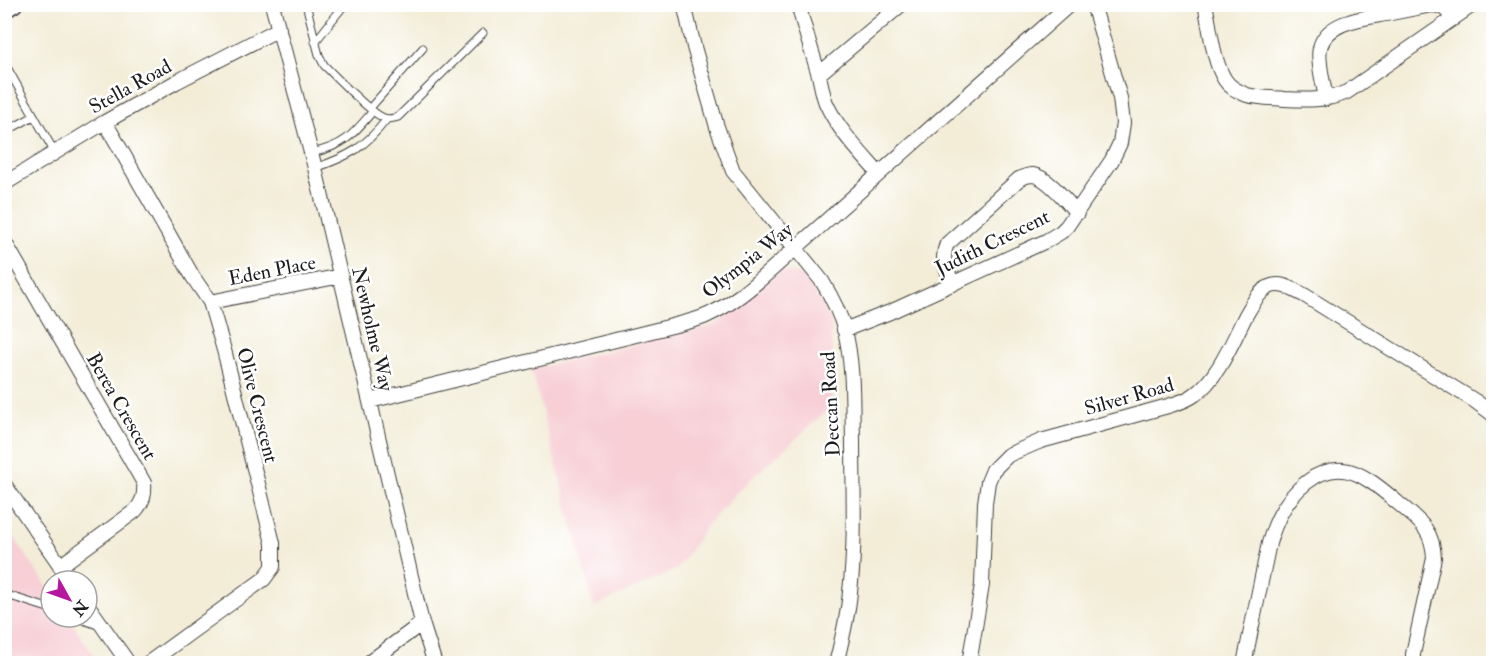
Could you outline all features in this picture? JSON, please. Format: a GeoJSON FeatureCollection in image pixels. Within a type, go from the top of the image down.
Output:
{"type":"FeatureCollection","features":[{"type":"Feature","properties":{"kind":"street"},"geometry":{"type":"LineString","coordinates":[[4,10],[14,4]]}},
{"type":"Feature","properties":{"kind":"street","name":"Newholme Way"},"geometry":{"type":"LineString","coordinates":[[272,4],[315,168],[422,623],[435,663]]}},
{"type":"Feature","properties":{"kind":"street","name":"Deccan Road"},"geometry":{"type":"LineString","coordinates":[[684,4],[717,127],[733,171],[822,281],[844,330],[852,378],[853,560],[845,628],[836,663]]}},
{"type":"Feature","properties":{"kind":"street"},"geometry":{"type":"LineString","coordinates":[[798,4],[819,74],[822,92],[832,114],[879,174]]}},
{"type":"Feature","properties":{"kind":"street"},"geometry":{"type":"LineString","coordinates":[[819,74],[902,4]]}},
{"type":"Feature","properties":{"kind":"street","name":"Olympia Way"},"geometry":{"type":"LineString","coordinates":[[370,401],[676,325],[707,316],[722,308],[748,290],[1070,4]]}},
{"type":"Feature","properties":{"kind":"street","name":"Judith Crescent"},"geometry":{"type":"LineString","coordinates":[[844,330],[953,284],[1054,236],[1061,232],[1077,213],[1112,160],[1120,143],[1124,123],[1120,98],[1093,4]]}},
{"type":"Feature","properties":{"kind":"street"},"geometry":{"type":"LineString","coordinates":[[1205,4],[1220,69],[1226,81],[1233,88],[1248,95],[1296,100],[1326,99],[1347,92],[1474,4]]}},
{"type":"Feature","properties":{"kind":"street"},"geometry":{"type":"LineString","coordinates":[[1326,99],[1319,51],[1326,35],[1334,29],[1357,20],[1432,5],[1441,5],[1453,19]]}},
{"type":"Feature","properties":{"kind":"street","name":"Stella Road"},"geometry":{"type":"LineString","coordinates":[[4,184],[105,122],[176,82],[279,29]]}},
{"type":"Feature","properties":{"kind":"street","name":"Olive Crescent"},"geometry":{"type":"LineString","coordinates":[[105,122],[193,277],[210,302],[273,543],[273,567],[264,579],[147,663]]}},
{"type":"Feature","properties":{"kind":"street"},"geometry":{"type":"LineString","coordinates":[[953,284],[943,258],[947,244],[1019,179],[1034,175],[1039,177],[1077,213]]}},
{"type":"Feature","properties":{"kind":"street","name":"Berea Crescent"},"geometry":{"type":"LineString","coordinates":[[4,241],[144,483],[145,494],[135,511],[60,566]]}},
{"type":"Feature","properties":{"kind":"street","name":"Eden Place"},"geometry":{"type":"LineString","coordinates":[[210,302],[341,276]]}},
{"type":"Feature","properties":{"kind":"street","name":"Silver Road"},"geometry":{"type":"LineString","coordinates":[[969,663],[982,585],[985,503],[988,482],[993,470],[1008,455],[1041,441],[1168,406],[1184,401],[1195,394],[1219,366],[1254,301],[1270,286],[1288,287],[1304,295],[1494,415]]}},
{"type":"Feature","properties":{"kind":"street"},"geometry":{"type":"LineString","coordinates":[[1244,663],[1274,527],[1290,499],[1319,474],[1330,470],[1350,471],[1362,477],[1388,494],[1425,527],[1431,536],[1434,558],[1413,663]]}},
{"type":"Feature","properties":{"kind":"street"},"geometry":{"type":"LineString","coordinates":[[4,484],[62,569]]}},
{"type":"Feature","properties":{"kind":"street"},"geometry":{"type":"LineString","coordinates":[[99,621],[129,663]]}},
{"type":"Feature","properties":{"kind":"street"},"geometry":{"type":"LineString","coordinates":[[367,663],[422,623]]}},
{"type":"Feature","properties":{"kind":"lane"},"geometry":{"type":"LineString","coordinates":[[306,4],[315,42],[324,65],[371,110],[383,118],[398,117],[483,33]]}},
{"type":"Feature","properties":{"kind":"lane"},"geometry":{"type":"LineString","coordinates":[[315,42],[345,4]]}},
{"type":"Feature","properties":{"kind":"lane"},"geometry":{"type":"LineString","coordinates":[[311,153],[345,141],[353,135],[423,48]]}},
{"type":"Feature","properties":{"kind":"lane"},"geometry":{"type":"LineString","coordinates":[[5,64],[55,153]]}},
{"type":"Feature","properties":{"kind":"lane"},"geometry":{"type":"LineString","coordinates":[[4,124],[12,128],[33,116]]}},
{"type":"Feature","properties":{"kind":"lane"},"geometry":{"type":"LineString","coordinates":[[315,168],[347,155],[364,144],[387,118]]}},
{"type":"Feature","properties":{"kind":"lane"},"geometry":{"type":"LineString","coordinates":[[4,594],[39,605]]}},
{"type":"Feature","properties":{"kind":"lane"},"geometry":{"type":"LineString","coordinates":[[99,626],[103,627]]}},
{"type":"Feature","properties":{"kind":"shaded area"},"geometry":{"type":"Polygon","coordinates":[[[782,270],[806,276],[832,321],[831,407],[739,490],[707,525],[677,569],[594,607],[531,369],[715,325],[782,270]]]}},
{"type":"Feature","properties":{"kind":"shaded area"},"geometry":{"type":"Polygon","coordinates":[[[4,522],[39,574],[39,629],[76,629],[99,663],[5,663],[4,522]]]}}]}
